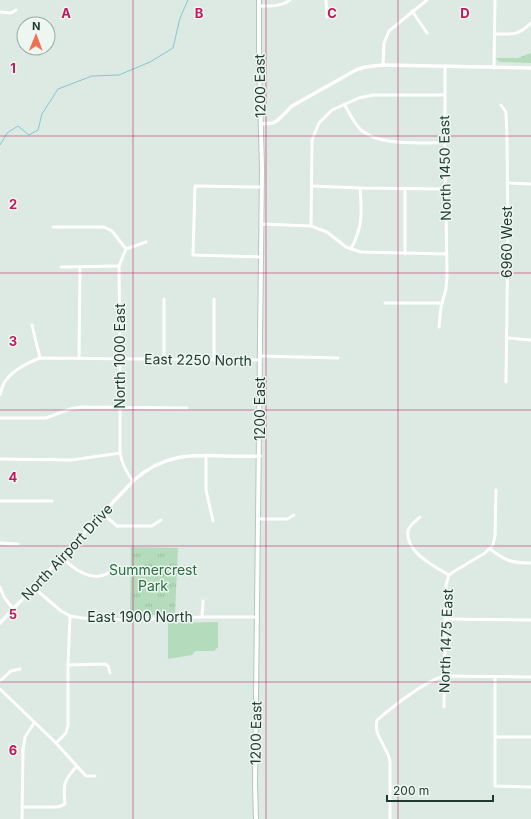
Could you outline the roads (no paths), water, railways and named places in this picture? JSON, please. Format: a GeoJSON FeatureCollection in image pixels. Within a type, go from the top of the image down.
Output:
{"type":"FeatureCollection","features":[{"type":"Feature","properties":{"kind":"main road","name":"1200 East"},"geometry":{"type":"LineString","coordinates":[[256,819],[255,790],[262,224],[259,0]]}},
{"type":"Feature","properties":{"kind":"street"},"geometry":{"type":"LineString","coordinates":[[259,6],[274,6],[286,3],[290,0]]}},
{"type":"Feature","properties":{"kind":"street"},"geometry":{"type":"LineString","coordinates":[[326,0],[327,18]]}},
{"type":"Feature","properties":{"kind":"street"},"geometry":{"type":"LineString","coordinates":[[383,65],[384,43],[386,36],[393,27],[427,0]]}},
{"type":"Feature","properties":{"kind":"street"},"geometry":{"type":"LineString","coordinates":[[494,68],[495,0]]}},
{"type":"Feature","properties":{"kind":"street"},"geometry":{"type":"LineString","coordinates":[[0,12],[10,13],[16,10]]}},
{"type":"Feature","properties":{"kind":"street"},"geometry":{"type":"LineString","coordinates":[[412,11],[427,33]]}},
{"type":"Feature","properties":{"kind":"street"},"geometry":{"type":"LineString","coordinates":[[495,34],[516,34],[523,32],[531,23]]}},
{"type":"Feature","properties":{"kind":"street"},"geometry":{"type":"LineString","coordinates":[[261,124],[273,123],[292,106],[356,70],[365,67],[383,65],[531,68]]}},
{"type":"Feature","properties":{"kind":"street","name":"North 1450 East"},"geometry":{"type":"LineString","coordinates":[[439,328],[442,303],[447,284],[444,95],[445,66]]}},
{"type":"Feature","properties":{"kind":"street"},"geometry":{"type":"LineString","coordinates":[[311,226],[312,140],[319,124],[332,110],[359,98],[372,95],[444,95]]}},
{"type":"Feature","properties":{"kind":"street"},"geometry":{"type":"LineString","coordinates":[[344,104],[360,129],[378,139],[390,141],[445,143]]}},
{"type":"Feature","properties":{"kind":"street","name":"6960 West"},"geometry":{"type":"LineString","coordinates":[[501,105],[506,112],[506,382]]}},
{"type":"Feature","properties":{"kind":"street"},"geometry":{"type":"LineString","coordinates":[[507,184],[531,184]]}},
{"type":"Feature","properties":{"kind":"street"},"geometry":{"type":"LineString","coordinates":[[261,257],[193,255],[195,186],[262,187]]}},
{"type":"Feature","properties":{"kind":"street"},"geometry":{"type":"LineString","coordinates":[[312,186],[360,188],[446,188]]}},
{"type":"Feature","properties":{"kind":"street"},"geometry":{"type":"LineString","coordinates":[[351,249],[357,238],[361,224],[360,188]]}},
{"type":"Feature","properties":{"kind":"street"},"geometry":{"type":"LineString","coordinates":[[405,188],[405,254]]}},
{"type":"Feature","properties":{"kind":"street"},"geometry":{"type":"LineString","coordinates":[[262,224],[311,226],[327,232],[341,244],[360,252],[447,254]]}},
{"type":"Feature","properties":{"kind":"street"},"geometry":{"type":"LineString","coordinates":[[54,227],[104,227],[112,231],[126,249],[146,242]]}},
{"type":"Feature","properties":{"kind":"street","name":"North 1000 East"},"geometry":{"type":"LineString","coordinates":[[126,249],[119,266],[120,453],[121,462],[133,481]]}},
{"type":"Feature","properties":{"kind":"street"},"geometry":{"type":"LineString","coordinates":[[61,267],[119,266]]}},
{"type":"Feature","properties":{"kind":"street"},"geometry":{"type":"LineString","coordinates":[[79,358],[80,267]]}},
{"type":"Feature","properties":{"kind":"street"},"geometry":{"type":"LineString","coordinates":[[164,299],[164,359]]}},
{"type":"Feature","properties":{"kind":"street"},"geometry":{"type":"LineString","coordinates":[[214,299],[214,360]]}},
{"type":"Feature","properties":{"kind":"street"},"geometry":{"type":"LineString","coordinates":[[385,303],[442,303]]}},
{"type":"Feature","properties":{"kind":"street"},"geometry":{"type":"LineString","coordinates":[[0,395],[4,383],[16,370],[28,362],[40,358],[32,325]]}},
{"type":"Feature","properties":{"kind":"street"},"geometry":{"type":"LineString","coordinates":[[507,338],[531,340]]}},
{"type":"Feature","properties":{"kind":"street","name":"East 2250 North"},"geometry":{"type":"LineString","coordinates":[[40,358],[214,360],[260,358],[338,358]]}},
{"type":"Feature","properties":{"kind":"street"},"geometry":{"type":"LineString","coordinates":[[0,380],[4,383]]}},
{"type":"Feature","properties":{"kind":"street"},"geometry":{"type":"LineString","coordinates":[[0,418],[46,418],[75,408],[187,408]]}},
{"type":"Feature","properties":{"kind":"street"},"geometry":{"type":"LineString","coordinates":[[0,459],[72,460],[120,453]]}},
{"type":"Feature","properties":{"kind":"street"},"geometry":{"type":"LineString","coordinates":[[206,455],[206,490],[213,521]]}},
{"type":"Feature","properties":{"kind":"street","name":"North Airport Drive"},"geometry":{"type":"LineString","coordinates":[[0,623],[133,481],[147,470],[166,460],[184,456],[260,456]]}},
{"type":"Feature","properties":{"kind":"street"},"geometry":{"type":"LineString","coordinates":[[496,490],[496,536],[490,549],[511,562],[531,563]]}},
{"type":"Feature","properties":{"kind":"street"},"geometry":{"type":"LineString","coordinates":[[0,501],[52,501]]}},
{"type":"Feature","properties":{"kind":"street"},"geometry":{"type":"LineString","coordinates":[[103,514],[117,526],[152,526],[161,520]]}},
{"type":"Feature","properties":{"kind":"street"},"geometry":{"type":"LineString","coordinates":[[259,519],[287,519],[294,515]]}},
{"type":"Feature","properties":{"kind":"street"},"geometry":{"type":"LineString","coordinates":[[420,517],[408,531],[413,549],[418,555],[450,575]]}},
{"type":"Feature","properties":{"kind":"street"},"geometry":{"type":"LineString","coordinates":[[0,543],[18,544]]}},
{"type":"Feature","properties":{"kind":"street","name":"North 1475 East"},"geometry":{"type":"LineString","coordinates":[[444,707],[446,585],[450,575],[460,567],[490,549]]}},
{"type":"Feature","properties":{"kind":"street"},"geometry":{"type":"LineString","coordinates":[[62,556],[71,566],[86,574],[103,576],[108,573]]}},
{"type":"Feature","properties":{"kind":"street"},"geometry":{"type":"LineString","coordinates":[[0,587],[4,597],[13,609]]}},
{"type":"Feature","properties":{"kind":"street","name":"East 1900 North"},"geometry":{"type":"LineString","coordinates":[[33,587],[56,608],[70,616],[82,618],[125,620],[202,617],[258,617]]}},
{"type":"Feature","properties":{"kind":"street"},"geometry":{"type":"LineString","coordinates":[[202,617],[203,601]]}},
{"type":"Feature","properties":{"kind":"street"},"geometry":{"type":"LineString","coordinates":[[56,743],[66,733],[68,725],[70,616]]}},
{"type":"Feature","properties":{"kind":"street"},"geometry":{"type":"LineString","coordinates":[[445,619],[531,620]]}},
{"type":"Feature","properties":{"kind":"street"},"geometry":{"type":"LineString","coordinates":[[68,665],[104,664],[108,666],[110,673]]}},
{"type":"Feature","properties":{"kind":"street"},"geometry":{"type":"LineString","coordinates":[[0,681],[11,671],[20,669]]}},
{"type":"Feature","properties":{"kind":"street"},"geometry":{"type":"LineString","coordinates":[[390,819],[390,762],[389,755],[375,728],[377,720],[435,678],[444,676],[531,678]]}},
{"type":"Feature","properties":{"kind":"street"},"geometry":{"type":"LineString","coordinates":[[495,677],[494,786],[531,787]]}},
{"type":"Feature","properties":{"kind":"street"},"geometry":{"type":"LineString","coordinates":[[0,689],[56,743],[86,776],[95,776]]}},
{"type":"Feature","properties":{"kind":"street"},"geometry":{"type":"LineString","coordinates":[[22,819],[22,750],[25,737],[34,723]]}},
{"type":"Feature","properties":{"kind":"street"},"geometry":{"type":"LineString","coordinates":[[495,736],[531,737]]}},
{"type":"Feature","properties":{"kind":"street"},"geometry":{"type":"LineString","coordinates":[[22,807],[58,808],[65,804],[64,784],[69,774],[77,766]]}},
{"type":"Feature","properties":{"kind":"waterway"},"geometry":{"type":"LineString","coordinates":[[0,145],[7,133],[18,126],[29,135],[38,130],[42,114],[58,89],[92,76],[119,75],[150,62],[173,48],[180,18],[188,0]]}},
{"type":"Feature","properties":{"kind":"park label","name":"Summercrest Park"},"geometry":{"type":"Point","coordinates":[153,578]}}]}
